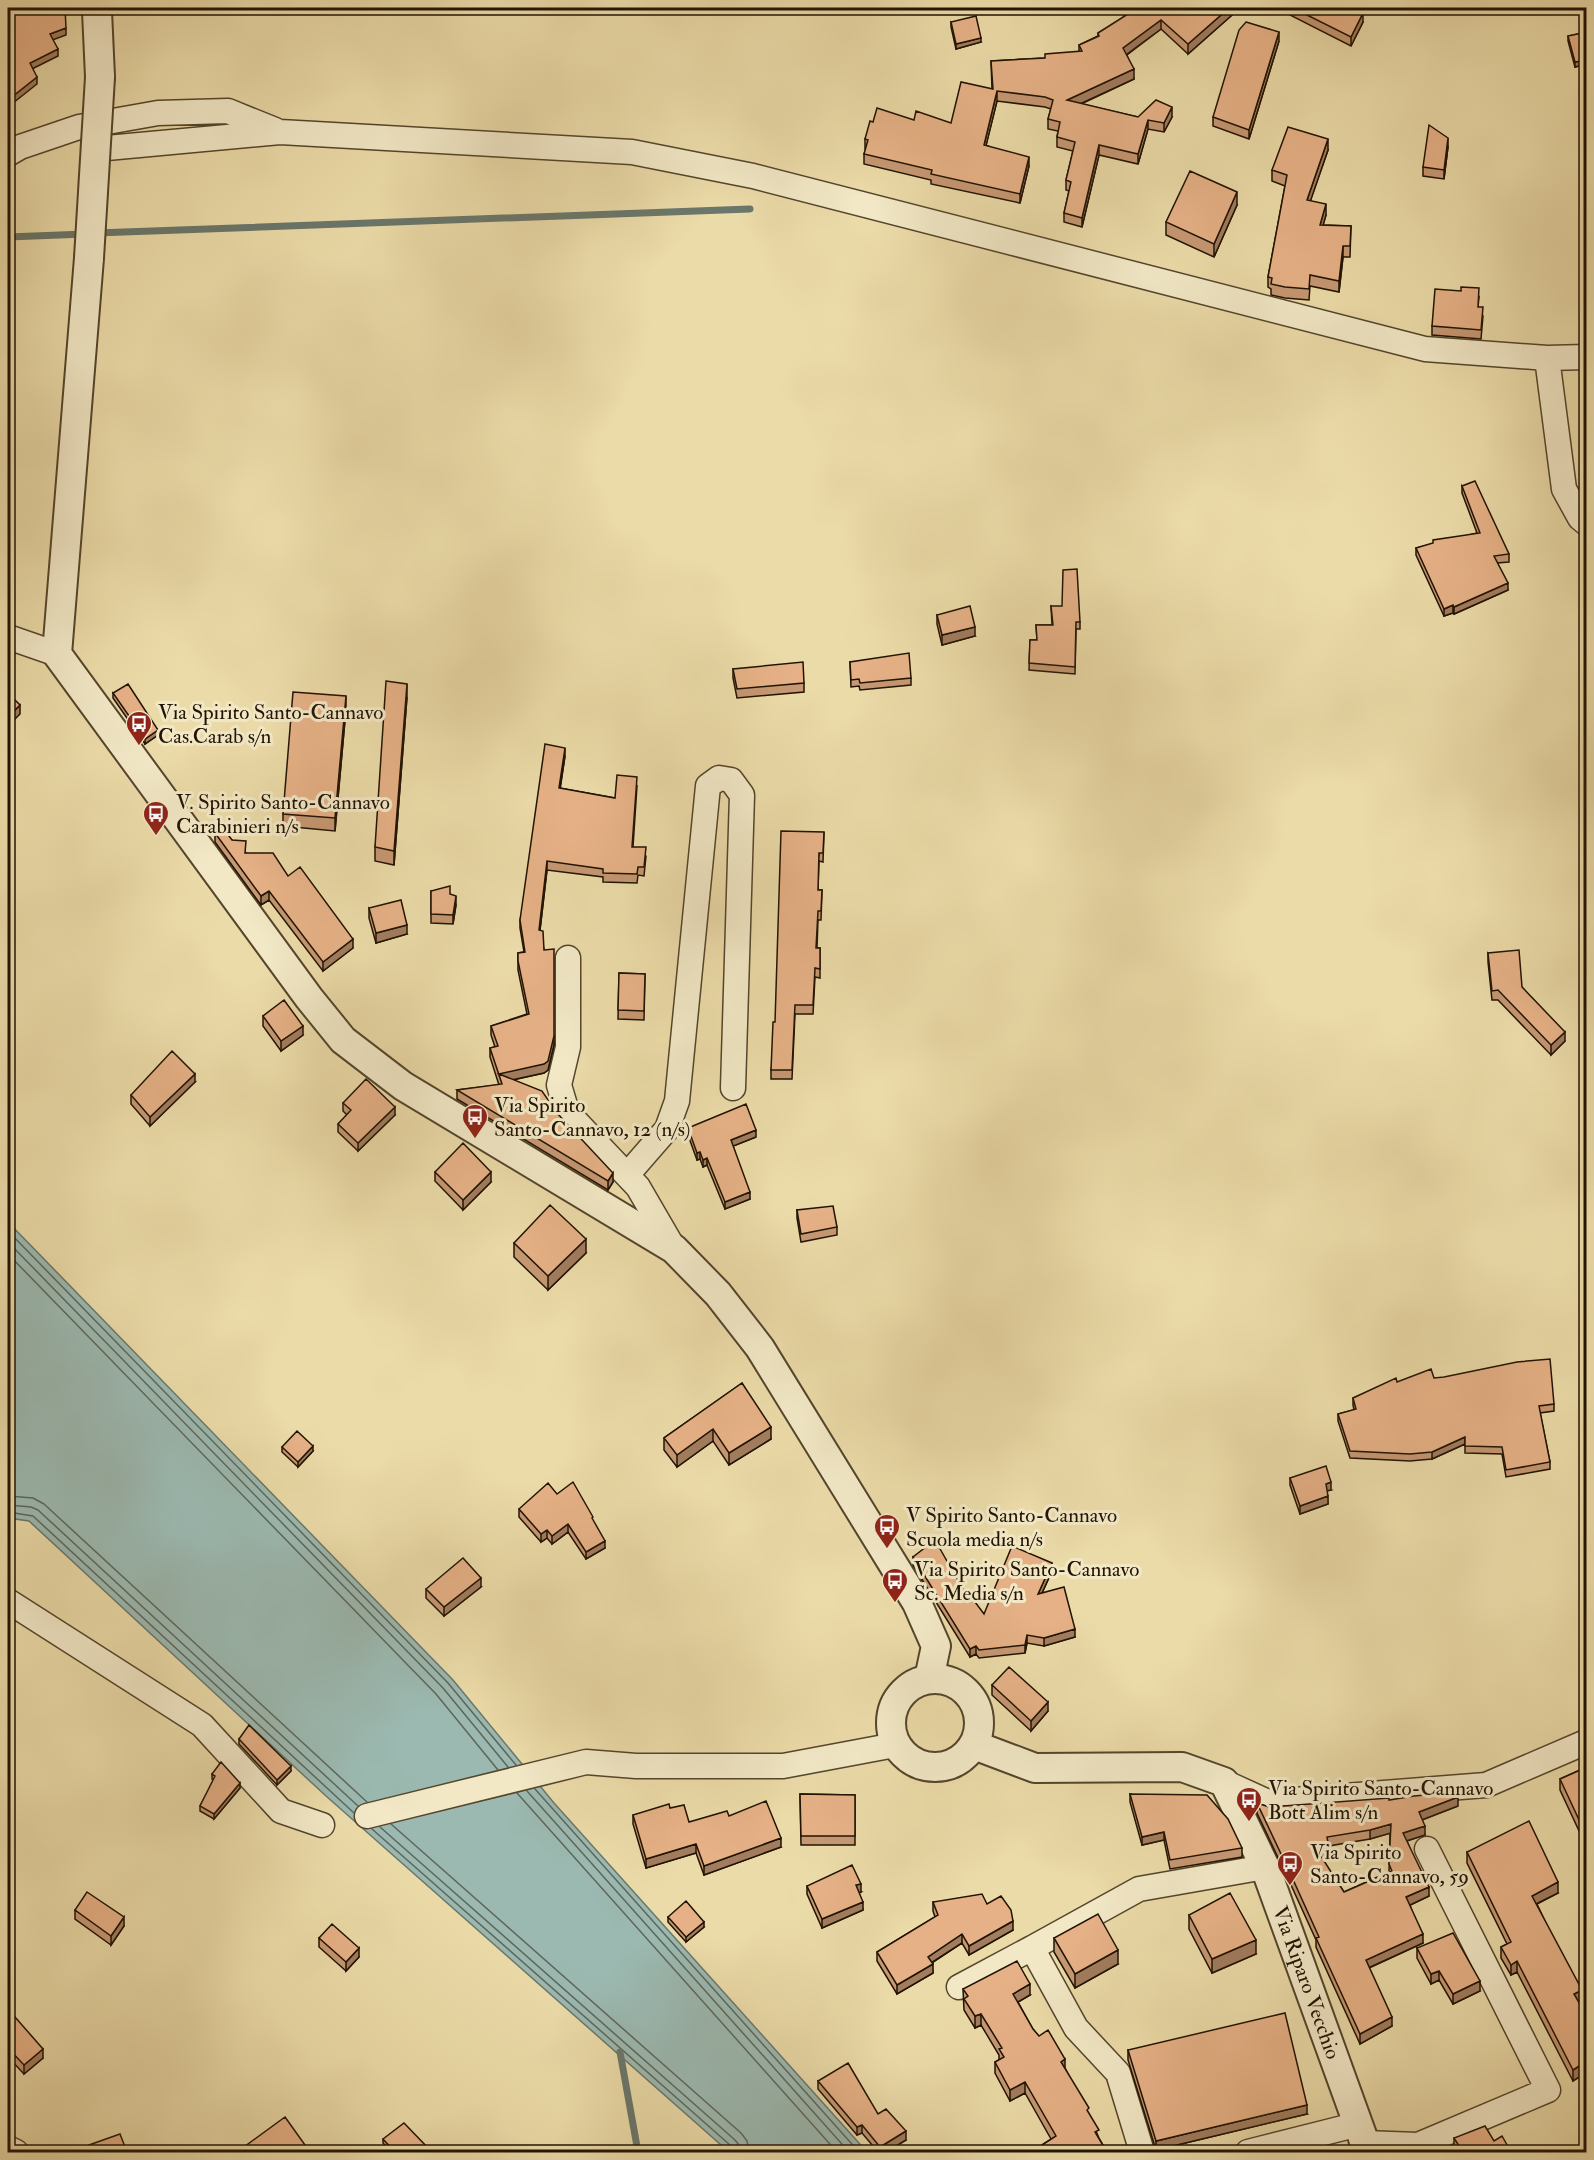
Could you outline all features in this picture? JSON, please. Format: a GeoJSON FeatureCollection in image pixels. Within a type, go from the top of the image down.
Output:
{"type":"FeatureCollection","features":[{"type":"Feature","properties":{"kind":"street"},"geometry":{"type":"LineString","coordinates":[[57,654],[96,149],[100,77],[97,10],[95,8]]}},
{"type":"Feature","properties":{"kind":"street"},"geometry":{"type":"LineString","coordinates":[[8,154],[20,147],[78,127],[158,113],[228,111],[280,132]]}},
{"type":"Feature","properties":{"kind":"street"},"geometry":{"type":"LineString","coordinates":[[96,149],[280,132],[632,152],[753,176],[1425,349],[1547,358],[1587,357]]}},
{"type":"Feature","properties":{"kind":"street"},"geometry":{"type":"LineString","coordinates":[[1547,358],[1564,489],[1580,518],[1587,523]]}},
{"type":"Feature","properties":{"kind":"street"},"geometry":{"type":"LineString","coordinates":[[8,637],[57,654],[309,998],[343,1040],[423,1099],[674,1249]]}},
{"type":"Feature","properties":{"kind":"street"},"geometry":{"type":"LineString","coordinates":[[627,1175],[667,1129],[677,1101],[708,786],[719,778],[731,780],[742,795],[734,1088]]}},
{"type":"Feature","properties":{"kind":"street"},"geometry":{"type":"LineString","coordinates":[[568,958],[567,1047],[559,1085],[567,1112],[638,1187],[674,1249],[718,1294],[760,1348],[917,1603],[936,1646],[929,1679]]}},
{"type":"Feature","properties":{"kind":"street"},"geometry":{"type":"LineString","coordinates":[[8,1602],[202,1725],[281,1811],[322,1825]]}},
{"type":"Feature","properties":{"kind":"street"},"geometry":{"type":"LineString","coordinates":[[929,1679],[948,1680],[965,1690],[976,1706],[980,1726],[974,1745],[962,1759],[944,1767],[925,1767],[908,1759],[895,1745],[890,1724],[894,1703],[909,1686],[929,1679]]}},
{"type":"Feature","properties":{"kind":"street"},"geometry":{"type":"LineString","coordinates":[[974,1745],[1035,1768],[1182,1767],[1224,1782],[1268,1802],[1486,1785],[1587,1742]]}},
{"type":"Feature","properties":{"kind":"street"},"geometry":{"type":"LineString","coordinates":[[368,1816],[586,1762],[636,1766],[783,1766],[895,1745]]}},
{"type":"Feature","properties":{"kind":"street","name":"Via Riparo Vecchio"},"geometry":{"type":"LineString","coordinates":[[1224,1782],[1265,1867],[1363,2140]]}},
{"type":"Feature","properties":{"kind":"street"},"geometry":{"type":"LineString","coordinates":[[1248,2152],[1363,2140],[1418,2145],[1548,2090],[1427,1849]]}},
{"type":"Feature","properties":{"kind":"street"},"geometry":{"type":"LineString","coordinates":[[959,1986],[1139,1889],[1265,1867]]}},
{"type":"Feature","properties":{"kind":"street"},"geometry":{"type":"LineString","coordinates":[[1032,1948],[1076,2028],[1118,2073],[1142,2152]]}},
{"type":"Feature","properties":{"kind":"street"},"geometry":{"type":"LineString","coordinates":[[8,2148],[16,2152]]}},
{"type":"Feature","properties":{"kind":"water"},"geometry":{"type":"Polygon","coordinates":[[[8,1222],[453,1680],[554,1803],[867,2152],[729,2152],[326,1796],[29,1521],[8,1518],[8,1222]]]}},
{"type":"Feature","properties":{"kind":"building"},"geometry":{"type":"Polygon","coordinates":[[[8,8],[65,8],[66,28],[50,34],[58,49],[30,63],[37,77],[8,100],[8,8]]]}},
{"type":"Feature","properties":{"kind":"building"},"geometry":{"type":"Polygon","coordinates":[[[1124,8],[1154,8],[1160,14],[1168,8],[1229,8],[1188,44],[1161,20],[1123,48],[1134,69],[1067,100],[1138,117],[1156,100],[1172,107],[1164,123],[1148,120],[1138,154],[1099,145],[1082,218],[1064,213],[1071,182],[1066,180],[1075,142],[1057,137],[1060,122],[1048,119],[1053,100],[1045,97],[997,91],[984,145],[1029,157],[1020,194],[931,174],[932,170],[864,154],[870,121],[873,122],[877,108],[914,120],[916,111],[951,123],[961,82],[993,89],[991,61],[1045,58],[1045,54],[1082,51],[1079,45],[1099,36],[1098,33],[1128,14],[1124,8]]]}},
{"type":"Feature","properties":{"kind":"building"},"geometry":{"type":"Polygon","coordinates":[[[1293,8],[1352,8],[1363,13],[1351,37],[1293,8]]]}},
{"type":"Feature","properties":{"kind":"building"},"geometry":{"type":"Polygon","coordinates":[[[976,16],[981,38],[956,44],[951,22],[976,16]]]}},
{"type":"Feature","properties":{"kind":"building"},"geometry":{"type":"Polygon","coordinates":[[[1246,22],[1279,32],[1249,130],[1213,117],[1239,30],[1246,22]]]}},
{"type":"Feature","properties":{"kind":"building"},"geometry":{"type":"Polygon","coordinates":[[[1587,32],[1587,60],[1575,62],[1568,36],[1587,32]]]}},
{"type":"Feature","properties":{"kind":"building"},"geometry":{"type":"Polygon","coordinates":[[[1429,125],[1448,138],[1444,170],[1423,167],[1429,125]]]}},
{"type":"Feature","properties":{"kind":"building"},"geometry":{"type":"Polygon","coordinates":[[[1288,127],[1328,139],[1307,200],[1326,204],[1320,225],[1351,226],[1350,246],[1343,246],[1339,281],[1310,275],[1309,289],[1271,284],[1272,278],[1268,277],[1287,175],[1272,170],[1288,127]]]}},
{"type":"Feature","properties":{"kind":"building"},"geometry":{"type":"Polygon","coordinates":[[[1190,171],[1237,192],[1214,244],[1166,222],[1190,171]]]}},
{"type":"Feature","properties":{"kind":"building"},"geometry":{"type":"Polygon","coordinates":[[[1461,287],[1479,288],[1478,307],[1483,307],[1481,330],[1432,326],[1435,289],[1461,291],[1461,287]]]}},
{"type":"Feature","properties":{"kind":"building"},"geometry":{"type":"Polygon","coordinates":[[[1475,481],[1509,554],[1494,556],[1508,583],[1454,607],[1453,605],[1444,609],[1416,548],[1433,543],[1433,540],[1480,533],[1462,486],[1475,481]]]}},
{"type":"Feature","properties":{"kind":"building"},"geometry":{"type":"Polygon","coordinates":[[[1077,569],[1080,622],[1076,622],[1075,667],[1029,663],[1030,640],[1037,640],[1036,625],[1053,625],[1051,606],[1062,606],[1063,570],[1077,569]]]}},
{"type":"Feature","properties":{"kind":"building"},"geometry":{"type":"Polygon","coordinates":[[[970,606],[975,627],[942,635],[937,615],[970,606]]]}},
{"type":"Feature","properties":{"kind":"building"},"geometry":{"type":"Polygon","coordinates":[[[909,653],[911,678],[860,683],[859,679],[851,680],[850,662],[909,653]]]}},
{"type":"Feature","properties":{"kind":"building"},"geometry":{"type":"Polygon","coordinates":[[[803,662],[804,683],[737,689],[733,669],[803,662]]]}},
{"type":"Feature","properties":{"kind":"building"},"geometry":{"type":"Polygon","coordinates":[[[386,681],[407,684],[394,851],[375,847],[386,681]]]}},
{"type":"Feature","properties":{"kind":"building"},"geometry":{"type":"Polygon","coordinates":[[[128,684],[158,730],[145,739],[113,693],[128,684]]]}},
{"type":"Feature","properties":{"kind":"building"},"geometry":{"type":"Polygon","coordinates":[[[293,692],[346,696],[335,818],[283,814],[293,692]]]}},
{"type":"Feature","properties":{"kind":"building"},"geometry":{"type":"Polygon","coordinates":[[[8,693],[20,705],[8,717],[8,693]]]}},
{"type":"Feature","properties":{"kind":"building"},"geometry":{"type":"Polygon","coordinates":[[[545,744],[565,748],[559,788],[615,798],[617,775],[637,777],[632,847],[646,847],[644,867],[638,867],[637,874],[603,873],[603,869],[547,861],[539,930],[543,931],[544,950],[554,949],[554,1036],[548,1061],[544,1064],[499,1074],[542,1091],[557,1113],[613,1173],[608,1181],[457,1090],[502,1084],[490,1048],[498,1046],[491,1026],[529,1014],[518,953],[525,952],[520,920],[545,744]]]}},
{"type":"Feature","properties":{"kind":"building"},"geometry":{"type":"Polygon","coordinates":[[[223,828],[232,840],[246,841],[245,853],[273,853],[288,876],[300,867],[353,939],[323,962],[269,891],[261,896],[215,833],[223,828]]]}},
{"type":"Feature","properties":{"kind":"building"},"geometry":{"type":"Polygon","coordinates":[[[781,831],[824,832],[823,853],[819,853],[818,890],[822,890],[821,911],[818,911],[816,948],[820,948],[820,969],[815,968],[813,1005],[795,1005],[792,1070],[771,1070],[773,1022],[775,1022],[781,831]]]}},
{"type":"Feature","properties":{"kind":"building"},"geometry":{"type":"Polygon","coordinates":[[[450,886],[450,894],[456,896],[453,915],[431,914],[431,891],[450,886]]]}},
{"type":"Feature","properties":{"kind":"building"},"geometry":{"type":"Polygon","coordinates":[[[401,900],[407,925],[376,933],[369,908],[401,900]]]}},
{"type":"Feature","properties":{"kind":"building"},"geometry":{"type":"Polygon","coordinates":[[[1519,950],[1522,987],[1565,1032],[1551,1045],[1498,990],[1492,991],[1488,953],[1519,950]]]}},
{"type":"Feature","properties":{"kind":"building"},"geometry":{"type":"Polygon","coordinates":[[[619,973],[645,974],[644,1011],[618,1010],[619,973]]]}},
{"type":"Feature","properties":{"kind":"building"},"geometry":{"type":"Polygon","coordinates":[[[284,1000],[303,1026],[281,1041],[263,1016],[284,1000]]]}},
{"type":"Feature","properties":{"kind":"building"},"geometry":{"type":"Polygon","coordinates":[[[172,1051],[195,1074],[150,1117],[131,1095],[172,1051]]]}},
{"type":"Feature","properties":{"kind":"building"},"geometry":{"type":"Polygon","coordinates":[[[366,1079],[395,1107],[358,1143],[338,1124],[351,1110],[343,1103],[366,1079]]]}},
{"type":"Feature","properties":{"kind":"building"},"geometry":{"type":"Polygon","coordinates":[[[746,1104],[756,1130],[731,1140],[750,1192],[725,1202],[707,1158],[703,1160],[700,1152],[697,1153],[688,1128],[746,1104]]]}},
{"type":"Feature","properties":{"kind":"building"},"geometry":{"type":"Polygon","coordinates":[[[463,1143],[491,1172],[463,1200],[435,1172],[463,1143]]]}},
{"type":"Feature","properties":{"kind":"building"},"geometry":{"type":"Polygon","coordinates":[[[550,1205],[586,1239],[548,1276],[514,1243],[550,1205]]]}},
{"type":"Feature","properties":{"kind":"building"},"geometry":{"type":"Polygon","coordinates":[[[833,1206],[837,1227],[801,1234],[797,1210],[833,1206]]]}},
{"type":"Feature","properties":{"kind":"building"},"geometry":{"type":"Polygon","coordinates":[[[1550,1359],[1554,1404],[1539,1406],[1550,1462],[1506,1470],[1502,1447],[1465,1446],[1465,1437],[1432,1452],[1410,1454],[1350,1451],[1338,1414],[1356,1409],[1353,1398],[1396,1378],[1397,1382],[1431,1369],[1434,1378],[1444,1377],[1517,1362],[1550,1359]]]}},
{"type":"Feature","properties":{"kind":"building"},"geometry":{"type":"Polygon","coordinates":[[[742,1383],[771,1427],[729,1453],[713,1429],[677,1455],[664,1438],[742,1383]]]}},
{"type":"Feature","properties":{"kind":"building"},"geometry":{"type":"Polygon","coordinates":[[[297,1431],[313,1446],[298,1462],[282,1447],[297,1431]]]}},
{"type":"Feature","properties":{"kind":"building"},"geometry":{"type":"Polygon","coordinates":[[[1326,1466],[1331,1482],[1326,1484],[1328,1496],[1300,1506],[1290,1478],[1326,1466]]]}},
{"type":"Feature","properties":{"kind":"building"},"geometry":{"type":"Polygon","coordinates":[[[573,1482],[605,1541],[586,1552],[568,1524],[552,1536],[547,1530],[541,1534],[519,1509],[548,1483],[557,1494],[573,1482]]]}},
{"type":"Feature","properties":{"kind":"building"},"geometry":{"type":"Polygon","coordinates":[[[935,1540],[964,1591],[966,1590],[984,1614],[1012,1546],[1052,1563],[1038,1594],[1064,1587],[1075,1629],[1044,1638],[1027,1635],[1025,1645],[979,1650],[976,1646],[970,1649],[913,1557],[935,1540]]]}},
{"type":"Feature","properties":{"kind":"building"},"geometry":{"type":"Polygon","coordinates":[[[463,1558],[481,1578],[444,1607],[426,1589],[463,1558]]]}},
{"type":"Feature","properties":{"kind":"building"},"geometry":{"type":"Polygon","coordinates":[[[1009,1667],[1048,1702],[1031,1721],[992,1685],[1009,1667]]]}},
{"type":"Feature","properties":{"kind":"building"},"geometry":{"type":"Polygon","coordinates":[[[249,1725],[291,1766],[277,1780],[239,1739],[249,1725]]]}},
{"type":"Feature","properties":{"kind":"building"},"geometry":{"type":"Polygon","coordinates":[[[221,1762],[240,1783],[214,1814],[200,1806],[215,1776],[212,1774],[221,1762]]]}},
{"type":"Feature","properties":{"kind":"building"},"geometry":{"type":"Polygon","coordinates":[[[1587,1767],[1587,1837],[1560,1779],[1587,1767]]]}},
{"type":"Feature","properties":{"kind":"building"},"geometry":{"type":"Polygon","coordinates":[[[1457,1792],[1458,1797],[1419,1812],[1425,1826],[1403,1833],[1429,1887],[1406,1897],[1423,1934],[1366,1960],[1392,2017],[1360,2034],[1316,1938],[1319,1937],[1286,1864],[1285,1856],[1282,1856],[1257,1803],[1269,1807],[1389,1798],[1389,1800],[1457,1792]],[[1391,1824],[1327,1837],[1329,1848],[1317,1850],[1344,1892],[1392,1871],[1389,1864],[1391,1824]]]}},
{"type":"Feature","properties":{"kind":"building"},"geometry":{"type":"Polygon","coordinates":[[[800,1794],[855,1795],[855,1836],[801,1836],[800,1794]]]}},
{"type":"Feature","properties":{"kind":"building"},"geometry":{"type":"Polygon","coordinates":[[[1130,1794],[1207,1795],[1228,1819],[1242,1848],[1170,1860],[1164,1832],[1142,1837],[1130,1794]]]}},
{"type":"Feature","properties":{"kind":"building"},"geometry":{"type":"Polygon","coordinates":[[[766,1801],[781,1838],[704,1866],[696,1844],[646,1859],[633,1815],[669,1804],[670,1808],[684,1805],[689,1822],[727,1811],[729,1816],[766,1801]]]}},
{"type":"Feature","properties":{"kind":"building"},"geometry":{"type":"Polygon","coordinates":[[[1529,1821],[1558,1882],[1532,1896],[1582,1990],[1574,1994],[1587,2016],[1587,2061],[1573,2070],[1517,1961],[1511,1965],[1501,1947],[1511,1942],[1467,1852],[1529,1821]]]}},
{"type":"Feature","properties":{"kind":"building"},"geometry":{"type":"Polygon","coordinates":[[[852,1865],[861,1884],[856,1885],[863,1902],[822,1919],[807,1886],[852,1865]]]}},
{"type":"Feature","properties":{"kind":"building"},"geometry":{"type":"Polygon","coordinates":[[[87,1892],[124,1917],[111,1936],[75,1910],[87,1892]]]}},
{"type":"Feature","properties":{"kind":"building"},"geometry":{"type":"Polygon","coordinates":[[[1230,1893],[1256,1940],[1212,1959],[1189,1915],[1230,1893]]]}},
{"type":"Feature","properties":{"kind":"building"},"geometry":{"type":"Polygon","coordinates":[[[982,1894],[987,1904],[1001,1896],[1011,1910],[1013,1921],[969,1946],[962,1934],[928,1957],[933,1964],[897,1985],[877,1952],[938,1915],[933,1902],[982,1894]]]}},
{"type":"Feature","properties":{"kind":"building"},"geometry":{"type":"Polygon","coordinates":[[[686,1901],[704,1922],[686,1937],[668,1917],[686,1901]]]}},
{"type":"Feature","properties":{"kind":"building"},"geometry":{"type":"Polygon","coordinates":[[[1098,1914],[1118,1950],[1075,1974],[1054,1938],[1098,1914]]]}},
{"type":"Feature","properties":{"kind":"building"},"geometry":{"type":"Polygon","coordinates":[[[332,1924],[359,1948],[346,1962],[319,1938],[332,1924]]]}},
{"type":"Feature","properties":{"kind":"building"},"geometry":{"type":"Polygon","coordinates":[[[1453,1933],[1480,1981],[1453,1994],[1439,1971],[1431,1974],[1417,1948],[1453,1933]]]}},
{"type":"Feature","properties":{"kind":"building"},"geometry":{"type":"Polygon","coordinates":[[[1017,1961],[1030,1984],[1013,1994],[1039,2036],[1048,2030],[1065,2059],[1061,2062],[1089,2108],[1087,2110],[1099,2130],[1095,2132],[1107,2152],[1046,2152],[1042,2145],[1056,2136],[1025,2082],[1010,2090],[995,2062],[1004,2057],[999,2049],[1002,2048],[981,2014],[975,2016],[964,1999],[968,1996],[963,1989],[1017,1961]]]}},
{"type":"Feature","properties":{"kind":"building"},"geometry":{"type":"Polygon","coordinates":[[[8,2009],[43,2049],[24,2065],[8,2048],[8,2009]]]}},
{"type":"Feature","properties":{"kind":"building"},"geometry":{"type":"Polygon","coordinates":[[[1285,2013],[1307,2105],[1156,2141],[1128,2050],[1285,2013]]]}},
{"type":"Feature","properties":{"kind":"building"},"geometry":{"type":"Polygon","coordinates":[[[848,2063],[878,2114],[886,2109],[906,2131],[880,2147],[862,2125],[857,2127],[818,2081],[848,2063]]]}},
{"type":"Feature","properties":{"kind":"building"},"geometry":{"type":"Polygon","coordinates":[[[285,2117],[310,2152],[237,2152],[285,2117]]]}},
{"type":"Feature","properties":{"kind":"building"},"geometry":{"type":"Polygon","coordinates":[[[404,2123],[429,2149],[425,2152],[395,2152],[383,2139],[404,2123]]]}},
{"type":"Feature","properties":{"kind":"building"},"geometry":{"type":"Polygon","coordinates":[[[1485,2126],[1494,2141],[1502,2136],[1511,2152],[1463,2152],[1454,2138],[1485,2126]]]}},
{"type":"Feature","properties":{"kind":"building"},"geometry":{"type":"Polygon","coordinates":[[[120,2134],[127,2152],[92,2152],[89,2145],[120,2134]]]}},
{"type":"Feature","properties":{"kind":"building"},"geometry":{"type":"Polygon","coordinates":[[[1406,2150],[1448,2152],[1396,2152],[1406,2150]]]}},
{"type":"Feature","properties":{"kind":"waterway"},"geometry":{"type":"LineString","coordinates":[[96,233],[750,209]]}},
{"type":"Feature","properties":{"kind":"waterway"},"geometry":{"type":"LineString","coordinates":[[8,237],[85,234]]}},
{"type":"Feature","properties":{"kind":"waterway"},"geometry":{"type":"LineString","coordinates":[[620,2052],[638,2152]]}},
{"type":"Feature","properties":{"kind":"place","name":"Via Spirito Santo-Cannavo Cas.Carab s/n"},"geometry":{"type":"Point","coordinates":[139,747]}},
{"type":"Feature","properties":{"kind":"place","name":"V. Spirito Santo-Cannavo Carabinieri n/s"},"geometry":{"type":"Point","coordinates":[156,837]}},
{"type":"Feature","properties":{"kind":"place","name":"Via Spirito Santo-Cannavo, 12 (n/s)"},"geometry":{"type":"Point","coordinates":[475,1140]}},
{"type":"Feature","properties":{"kind":"place","name":"V Spirito Santo-Cannavo Scuola media n/s"},"geometry":{"type":"Point","coordinates":[887,1550]}},
{"type":"Feature","properties":{"kind":"place","name":"Via Spirito Santo-Cannavo Sc. Media s/n"},"geometry":{"type":"Point","coordinates":[895,1604]}},
{"type":"Feature","properties":{"kind":"place","name":"Via Spirito Santo-Cannavo Bott Alim s/n"},"geometry":{"type":"Point","coordinates":[1249,1823]}},
{"type":"Feature","properties":{"kind":"place","name":"Via Spirito Santo-Cannavo, 59"},"geometry":{"type":"Point","coordinates":[1290,1887]}}]}
